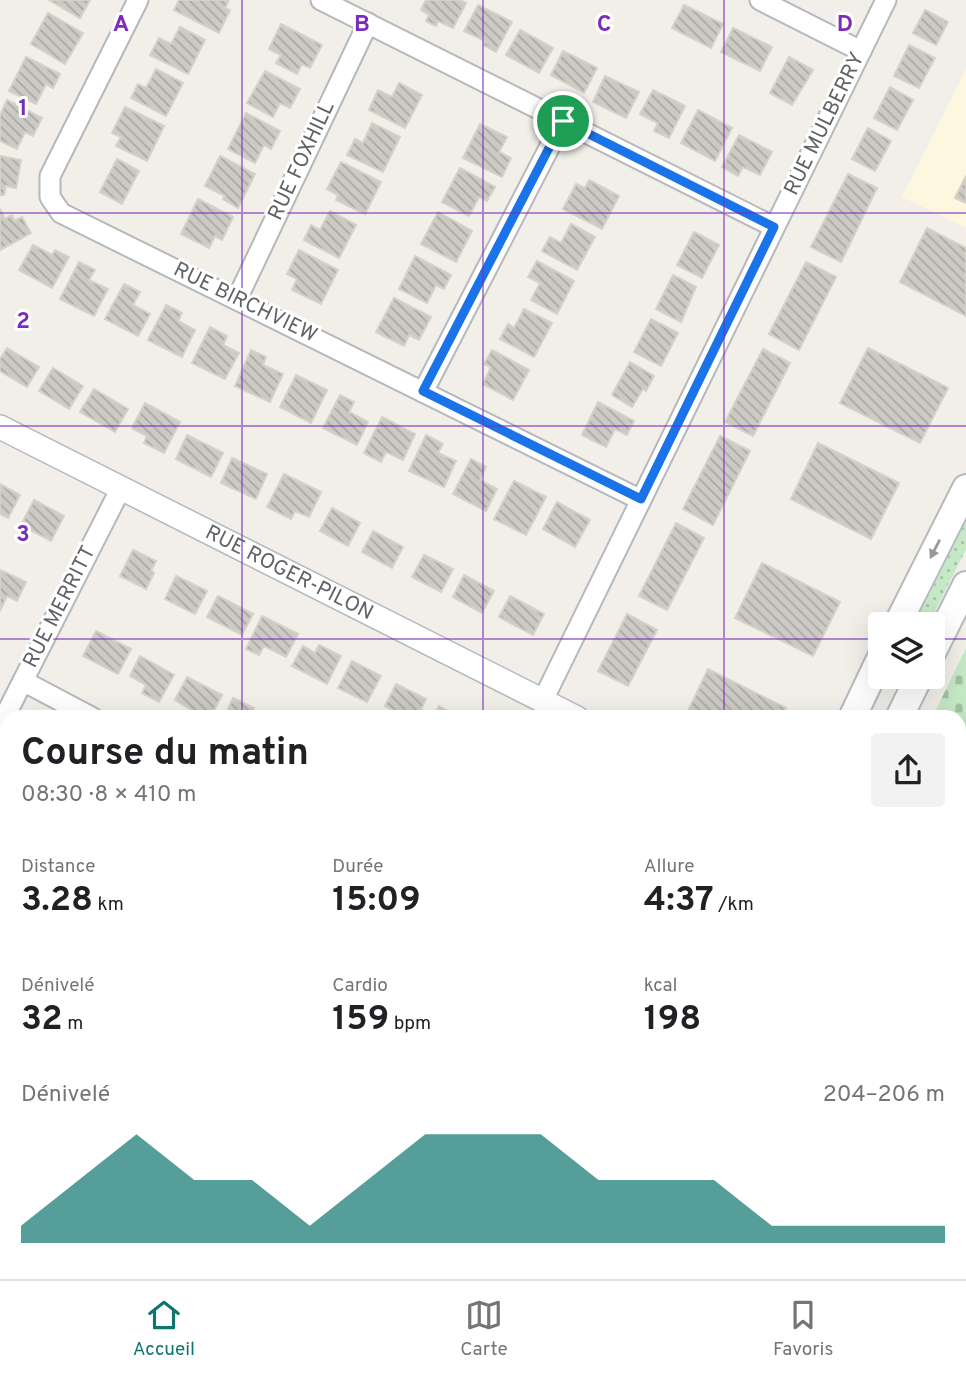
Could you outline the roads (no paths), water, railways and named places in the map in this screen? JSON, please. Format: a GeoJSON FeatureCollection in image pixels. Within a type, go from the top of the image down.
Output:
{"type":"FeatureCollection","features":[{"type":"Feature","properties":{"kind":"main road"},"geometry":{"type":"LineString","coordinates":[[904,612],[966,488]]}},
{"type":"Feature","properties":{"kind":"main road"},"geometry":{"type":"LineString","coordinates":[[945,627],[966,585]]}},
{"type":"Feature","properties":{"kind":"main road"},"geometry":{"type":"LineString","coordinates":[[856,710],[868,684]]}},
{"type":"Feature","properties":{"kind":"main road"},"geometry":{"type":"LineString","coordinates":[[903,710],[913,689]]}},
{"type":"Feature","properties":{"kind":"street","name":"RUE BIRCHVIEW"},"geometry":{"type":"LineString","coordinates":[[138,0],[50,176],[50,197],[61,213],[641,499]]}},
{"type":"Feature","properties":{"kind":"street"},"geometry":{"type":"LineString","coordinates":[[321,0],[774,227]]}},
{"type":"Feature","properties":{"kind":"street"},"geometry":{"type":"LineString","coordinates":[[760,0],[861,51]]}},
{"type":"Feature","properties":{"kind":"street","name":"RUE MULBERRY"},"geometry":{"type":"LineString","coordinates":[[543,700],[886,0]]}},
{"type":"Feature","properties":{"kind":"street","name":"RUE FOXHILL"},"geometry":{"type":"LineString","coordinates":[[237,299],[368,23]]}},
{"type":"Feature","properties":{"kind":"street"},"geometry":{"type":"LineString","coordinates":[[423,391],[563,121]]}},
{"type":"Feature","properties":{"kind":"street","name":"RUE ROGER-PILON"},"geometry":{"type":"LineString","coordinates":[[0,427],[562,710]]}},
{"type":"Feature","properties":{"kind":"street","name":"RUE MERRITT"},"geometry":{"type":"LineString","coordinates":[[8,710],[121,488]]}},
{"type":"Feature","properties":{"kind":"street"},"geometry":{"type":"LineString","coordinates":[[23,681],[78,710]]}}]}
